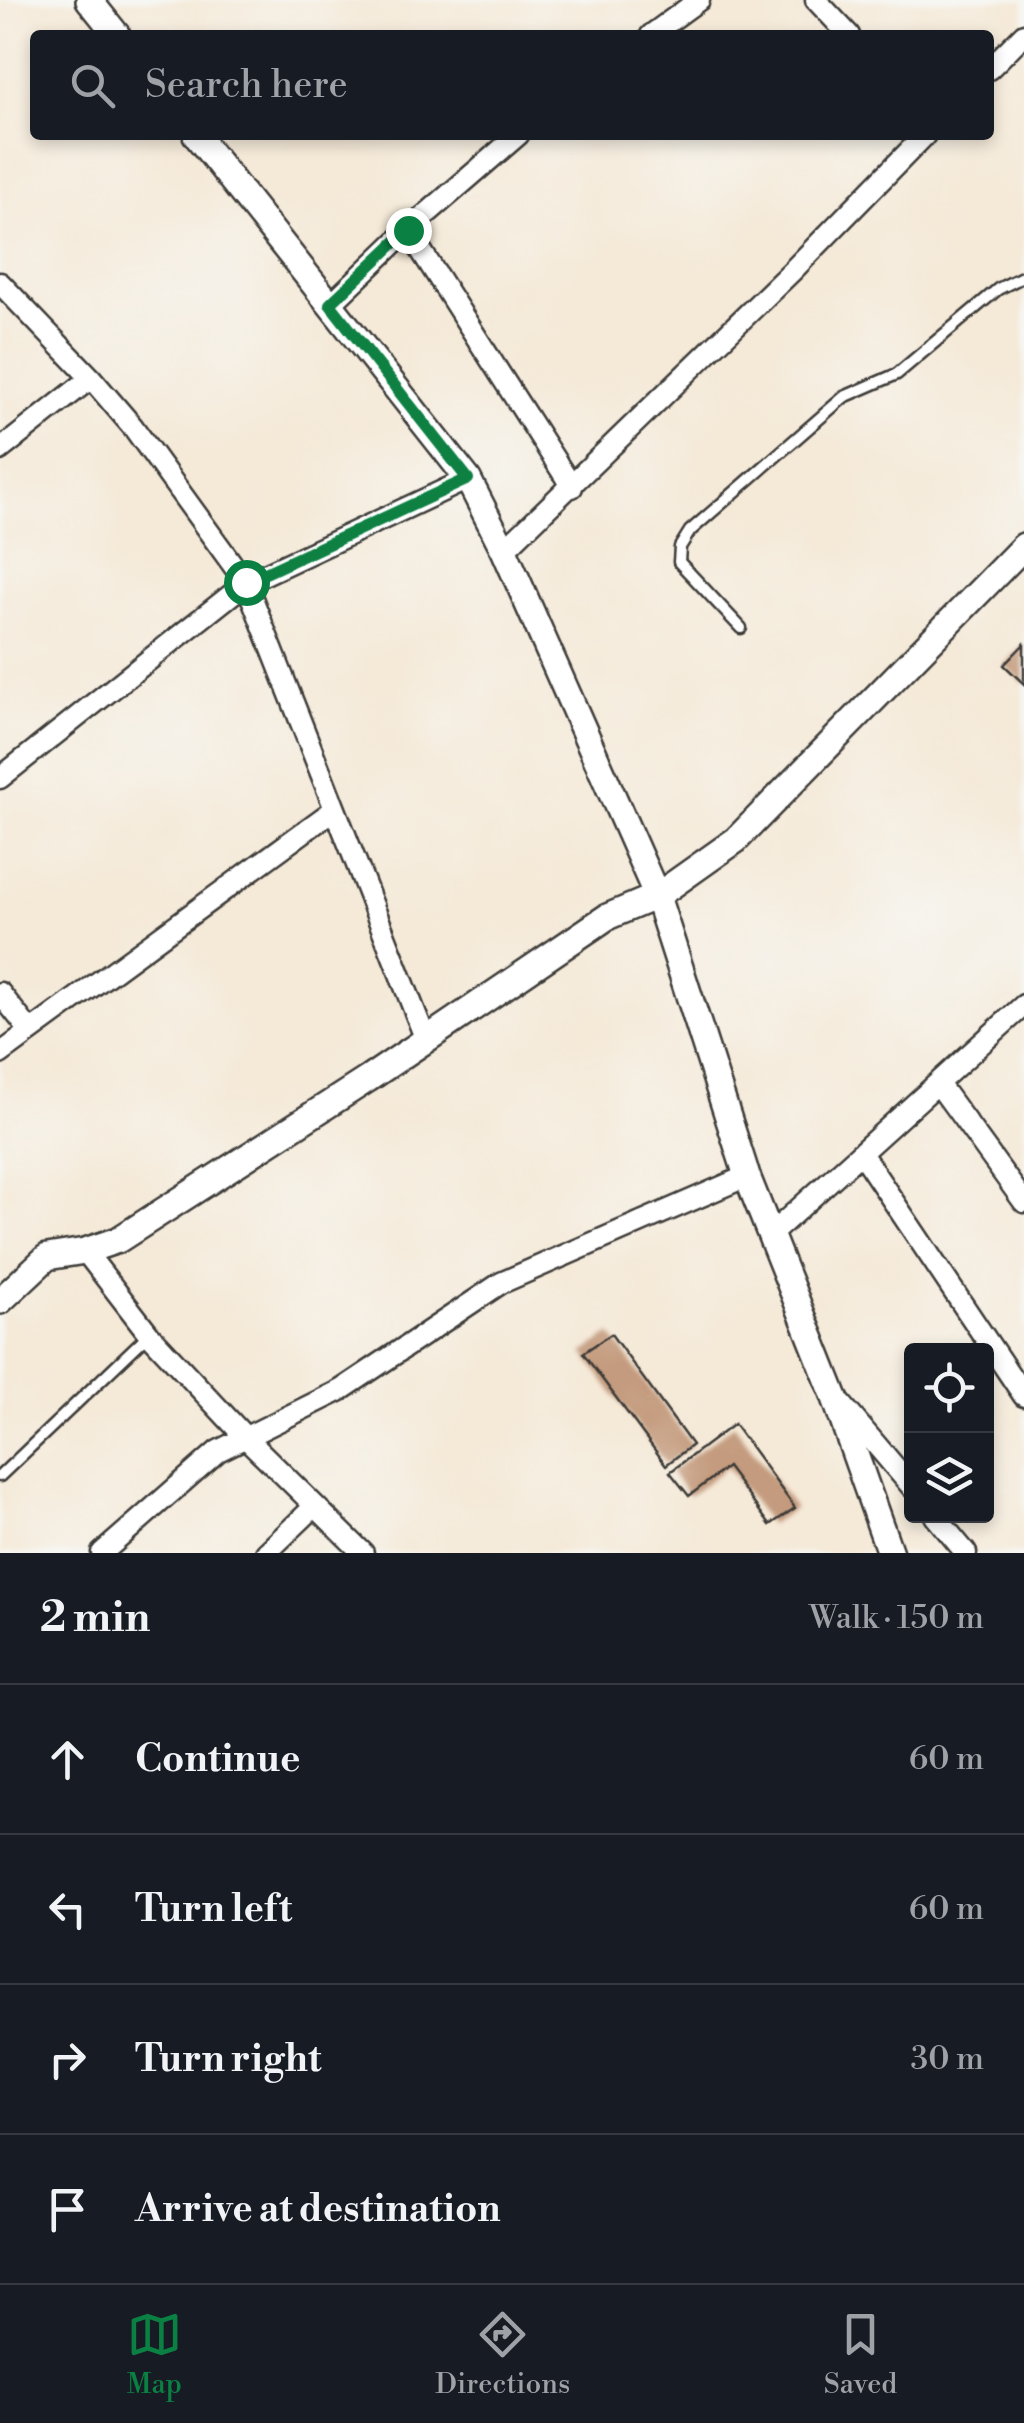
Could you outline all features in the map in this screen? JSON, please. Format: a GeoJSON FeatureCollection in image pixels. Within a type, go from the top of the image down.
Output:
{"type":"FeatureCollection","features":[{"type":"Feature","properties":{"kind":"street"},"geometry":{"type":"LineString","coordinates":[[89,0],[112,30]]}},
{"type":"Feature","properties":{"kind":"street"},"geometry":{"type":"LineString","coordinates":[[657,30],[699,0]]}},
{"type":"Feature","properties":{"kind":"street"},"geometry":{"type":"LineString","coordinates":[[816,0],[844,30]]}},
{"type":"Feature","properties":{"kind":"street"},"geometry":{"type":"LineString","coordinates":[[994,64],[1024,34]]}},
{"type":"Feature","properties":{"kind":"street"},"geometry":{"type":"LineString","coordinates":[[200,140],[468,479],[504,550],[657,896],[747,1176],[834,1395],[890,1553]]}},
{"type":"Feature","properties":{"kind":"street"},"geometry":{"type":"LineString","coordinates":[[330,304],[512,140]]}},
{"type":"Feature","properties":{"kind":"street"},"geometry":{"type":"LineString","coordinates":[[504,550],[792,271],[920,140]]}},
{"type":"Feature","properties":{"kind":"street"},"geometry":{"type":"LineString","coordinates":[[408,230],[572,487]]}},
{"type":"Feature","properties":{"kind":"street"},"geometry":{"type":"LineString","coordinates":[[0,283],[132,427],[246,582],[426,1040]]}},
{"type":"Feature","properties":{"kind":"street"},"geometry":{"type":"LineString","coordinates":[[0,450],[91,378]]}},
{"type":"Feature","properties":{"kind":"street"},"geometry":{"type":"LineString","coordinates":[[0,778],[246,582],[468,479]]}},
{"type":"Feature","properties":{"kind":"street"},"geometry":{"type":"LineString","coordinates":[[0,1300],[47,1257],[85,1251],[118,1240],[608,917],[657,896],[736,840],[1024,546]]}},
{"type":"Feature","properties":{"kind":"street"},"geometry":{"type":"LineString","coordinates":[[0,1054],[335,809]]}},
{"type":"Feature","properties":{"kind":"street"},"geometry":{"type":"LineString","coordinates":[[0,993],[30,1031]]}},
{"type":"Feature","properties":{"kind":"street"},"geometry":{"type":"LineString","coordinates":[[770,1234],[1024,1006]]}},
{"type":"Feature","properties":{"kind":"street"},"geometry":{"type":"LineString","coordinates":[[939,1085],[1024,1202]]}},
{"type":"Feature","properties":{"kind":"street"},"geometry":{"type":"LineString","coordinates":[[860,1153],[1024,1396]]}},
{"type":"Feature","properties":{"kind":"street"},"geometry":{"type":"LineString","coordinates":[[102,1553],[218,1450],[341,1390],[501,1283],[747,1176]]}},
{"type":"Feature","properties":{"kind":"street"},"geometry":{"type":"LineString","coordinates":[[85,1251],[148,1334],[246,1438],[364,1553]]}},
{"type":"Feature","properties":{"kind":"street"},"geometry":{"type":"LineString","coordinates":[[834,1395],[904,1478]]}},
{"type":"Feature","properties":{"kind":"street"},"geometry":{"type":"LineString","coordinates":[[266,1553],[315,1506]]}},
{"type":"Feature","properties":{"kind":"street"},"geometry":{"type":"LineString","coordinates":[[941,1523],[966,1553]]}},
{"type":"Feature","properties":{"kind":"lane"},"geometry":{"type":"LineString","coordinates":[[741,628],[679,562],[680,546],[690,531],[844,397],[909,365],[998,289],[1024,276]]}},
{"type":"Feature","properties":{"kind":"lane"},"geometry":{"type":"LineString","coordinates":[[0,1476],[148,1334]]}},
{"type":"Feature","properties":{"kind":"building"},"geometry":{"type":"Polygon","coordinates":[[[1024,644],[1024,684],[1004,665],[1024,644]]]}},
{"type":"Feature","properties":{"kind":"building"},"geometry":{"type":"Polygon","coordinates":[[[611,1334],[692,1445],[666,1465],[583,1353],[611,1334]]]}},
{"type":"Feature","properties":{"kind":"building"},"geometry":{"type":"Polygon","coordinates":[[[734,1424],[795,1508],[770,1525],[727,1467],[689,1496],[670,1472],[734,1424]]]}},
{"type":"Feature","properties":{"kind":"route"},"geometry":{"type":"LineString","coordinates":[[246,582],[468,479],[330,304],[408,230]]}}]}
